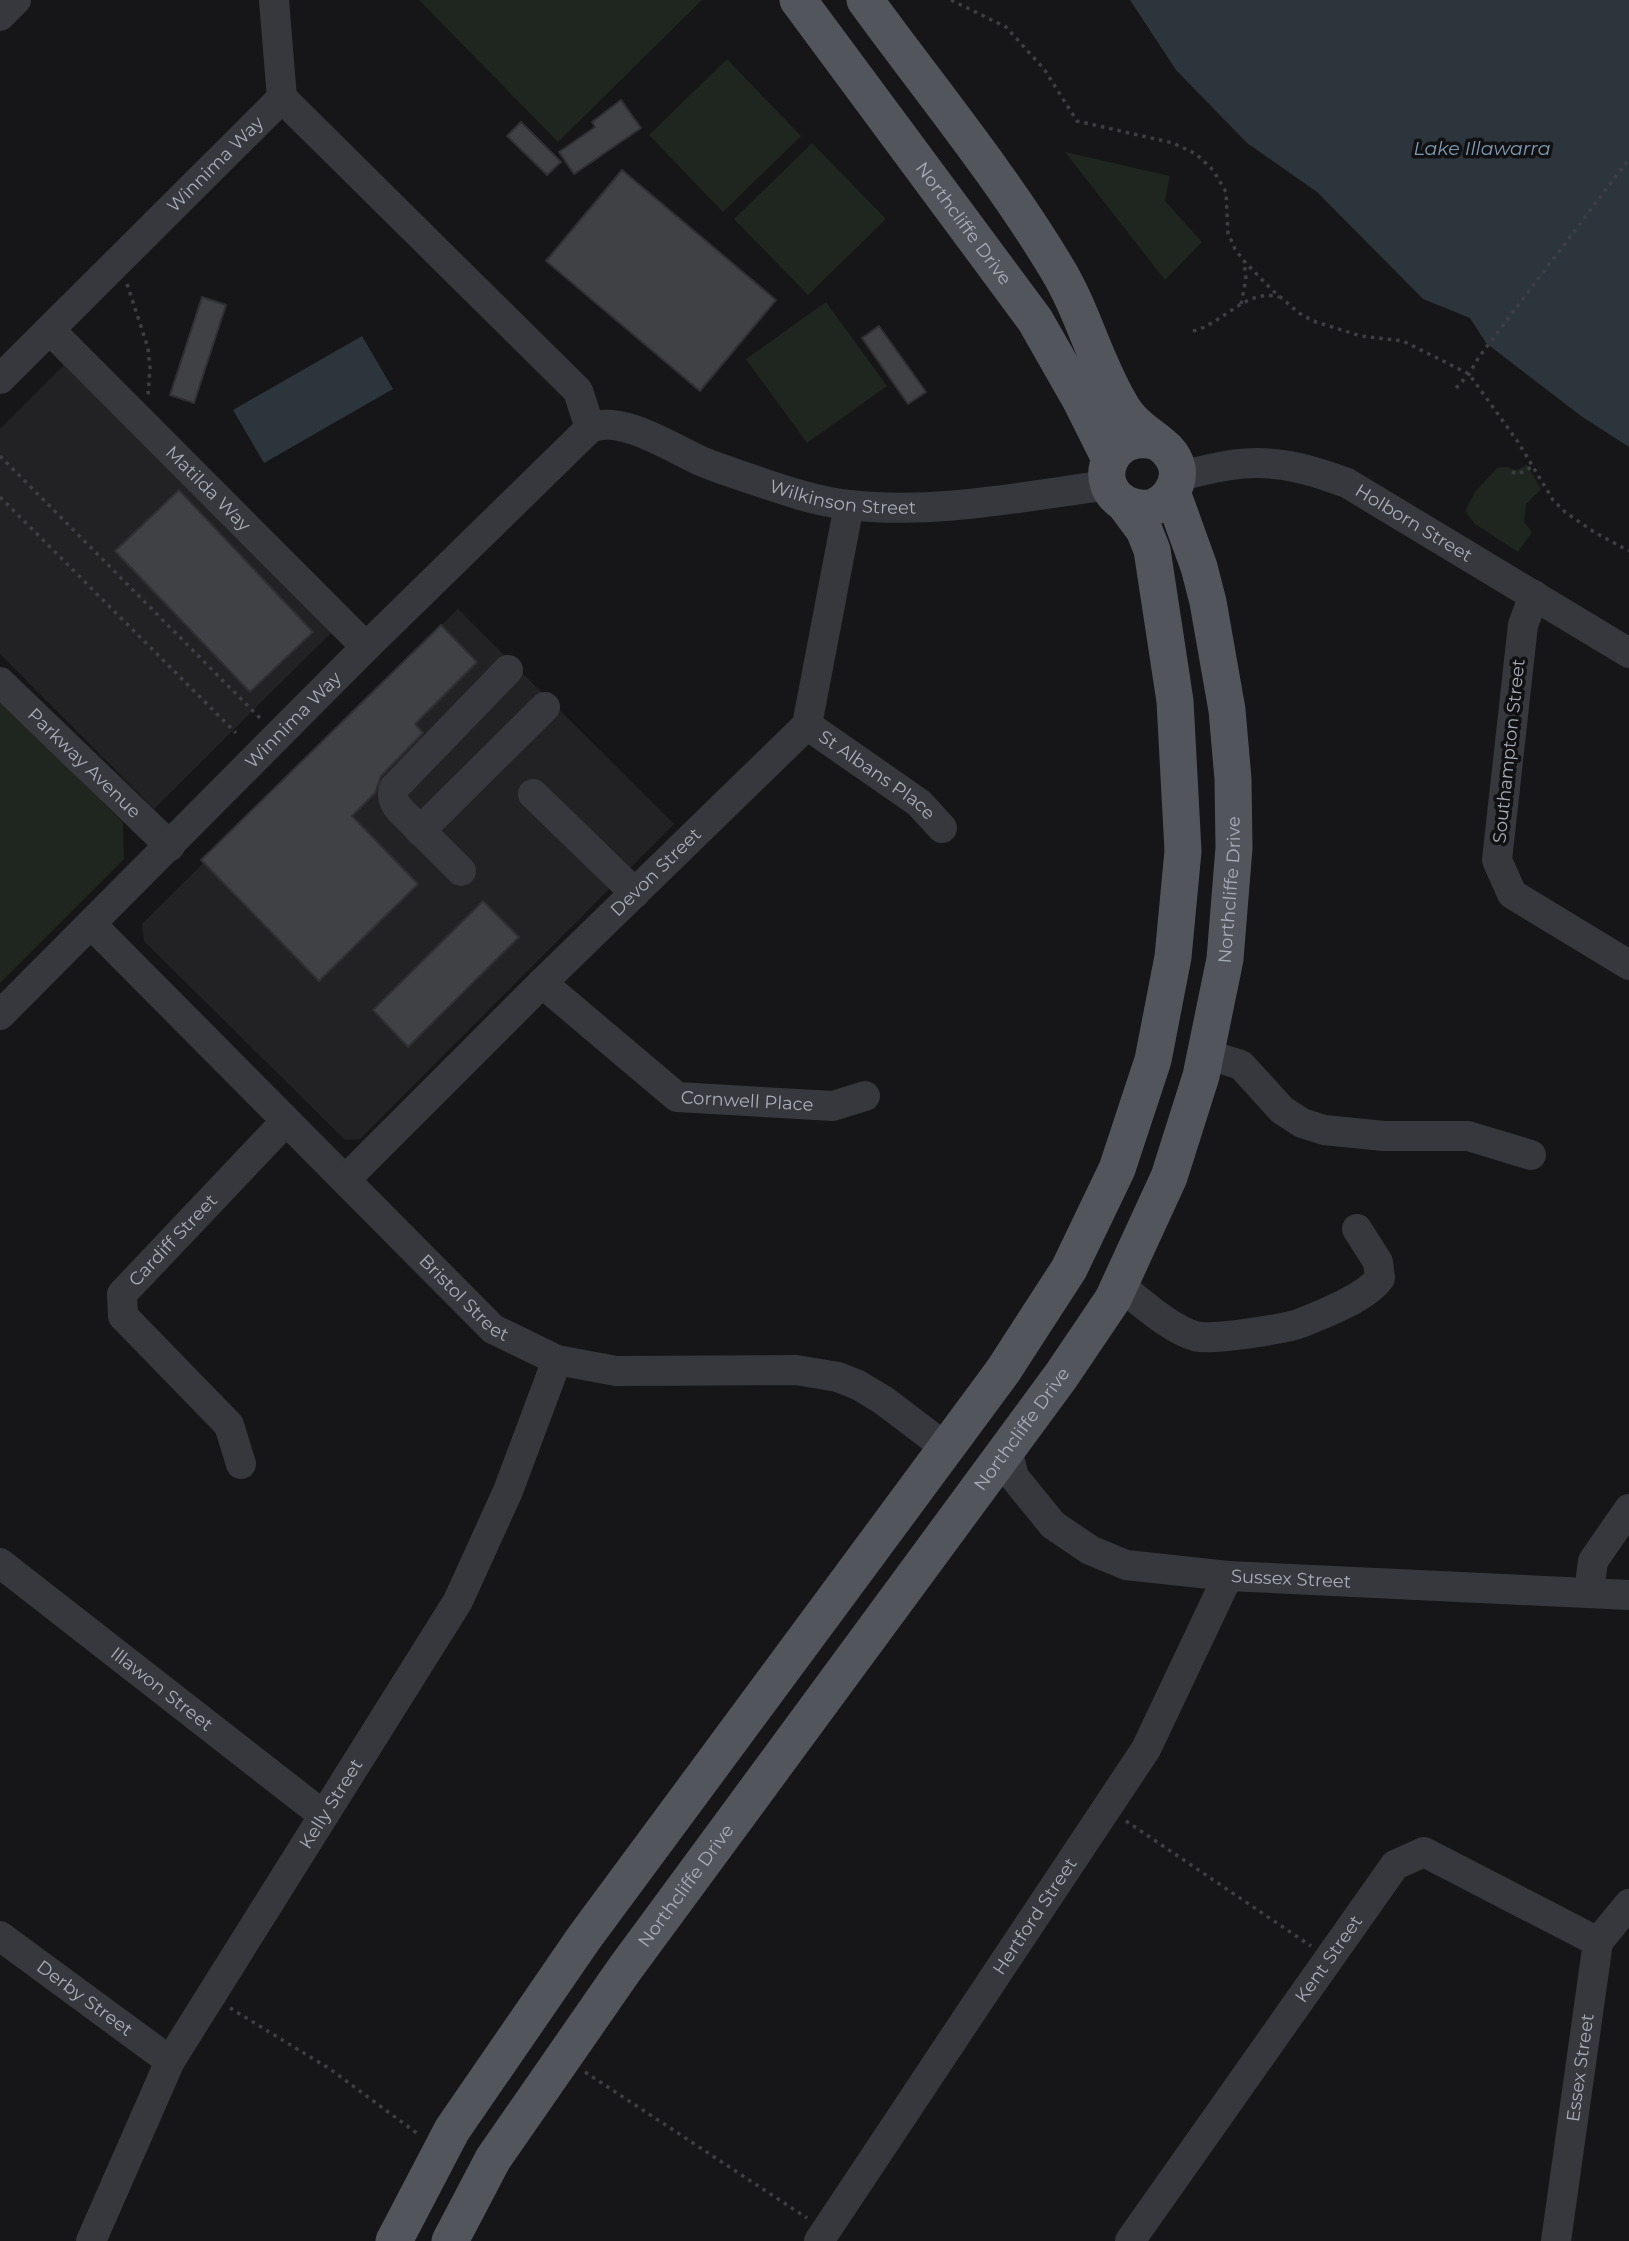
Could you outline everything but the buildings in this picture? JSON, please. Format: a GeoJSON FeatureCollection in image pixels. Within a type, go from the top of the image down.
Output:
{"type":"FeatureCollection","features":[{"type":"Feature","properties":{"kind":"main road","name":"Northcliffe Drive"},"geometry":{"type":"LineString","coordinates":[[394,2241],[452,2130],[519,2031],[584,1938],[1003,1371],[1069,1269],[1117,1168],[1153,1060],[1173,957],[1183,851],[1175,701],[1152,550],[1144,530],[1115,482],[1080,399],[1035,320],[798,0]]}},
{"type":"Feature","properties":{"kind":"main road"},"geometry":{"type":"LineString","coordinates":[[865,0],[999,183],[1058,269],[1119,402],[1136,424],[1170,452],[1175,460],[1175,484],[1163,502],[1151,508],[1137,508],[1115,482],[1125,443],[1135,439],[1157,442]]}},
{"type":"Feature","properties":{"kind":"main road","name":"Northcliffe Drive"},"geometry":{"type":"LineString","coordinates":[[450,2241],[493,2159],[624,1970],[1068,1365],[1113,1299],[1169,1177],[1206,1054],[1225,960],[1234,848],[1233,779],[1227,710],[1208,602],[1175,484]]}},
{"type":"Feature","properties":{"kind":"main road"},"geometry":{"type":"LineString","coordinates":[[584,1938],[624,1970]]}},
{"type":"Feature","properties":{"kind":"street"},"geometry":{"type":"LineString","coordinates":[[0,16],[16,0]]}},
{"type":"Feature","properties":{"kind":"street"},"geometry":{"type":"LineString","coordinates":[[274,0],[282,98],[578,391],[590,428]]}},
{"type":"Feature","properties":{"kind":"street","name":"Winnima Way"},"geometry":{"type":"LineString","coordinates":[[0,379],[282,98]]}},
{"type":"Feature","properties":{"kind":"street","name":"Matilda Way"},"geometry":{"type":"LineString","coordinates":[[50,330],[366,647]]}},
{"type":"Feature","properties":{"kind":"street","name":"Wilkinson Street"},"geometry":{"type":"LineString","coordinates":[[590,428],[599,424],[624,426],[704,462],[748,478],[849,505],[943,507],[1115,482]]}},
{"type":"Feature","properties":{"kind":"street","name":"Winnima Way"},"geometry":{"type":"LineString","coordinates":[[0,1015],[366,647],[590,428]]}},
{"type":"Feature","properties":{"kind":"street","name":"Holborn Street"},"geometry":{"type":"LineString","coordinates":[[1175,484],[1224,466],[1273,463],[1315,472],[1347,483],[1629,653]]}},
{"type":"Feature","properties":{"kind":"street"},"geometry":{"type":"LineString","coordinates":[[807,725],[849,505]]}},
{"type":"Feature","properties":{"kind":"street","name":"Southampton Street"},"geometry":{"type":"LineString","coordinates":[[1534,595],[1523,625],[1497,860],[1512,894],[1629,965]]}},
{"type":"Feature","properties":{"kind":"street"},"geometry":{"type":"LineString","coordinates":[[461,872],[394,802],[394,788],[508,670]]}},
{"type":"Feature","properties":{"kind":"street","name":"Parkway Avenue"},"geometry":{"type":"LineString","coordinates":[[0,682],[170,846]]}},
{"type":"Feature","properties":{"kind":"street"},"geometry":{"type":"LineString","coordinates":[[420,831],[545,707]]}},
{"type":"Feature","properties":{"kind":"street","name":"St Albans Place"},"geometry":{"type":"LineString","coordinates":[[807,725],[919,803],[942,828]]}},
{"type":"Feature","properties":{"kind":"street","name":"Devon Street"},"geometry":{"type":"LineString","coordinates":[[346,1179],[542,983],[807,725]]}},
{"type":"Feature","properties":{"kind":"street"},"geometry":{"type":"LineString","coordinates":[[533,794],[635,893]]}},
{"type":"Feature","properties":{"kind":"street","name":"Bristol Street"},"geometry":{"type":"LineString","coordinates":[[92,925],[493,1329],[557,1360],[615,1371],[796,1370],[838,1377],[883,1400],[945,1447]]}},
{"type":"Feature","properties":{"kind":"street","name":"Cornwell Place"},"geometry":{"type":"LineString","coordinates":[[542,983],[677,1097],[833,1106],[865,1096]]}},
{"type":"Feature","properties":{"kind":"street"},"geometry":{"type":"LineString","coordinates":[[1206,1054],[1241,1065],[1282,1110],[1302,1123],[1324,1130],[1384,1136],[1468,1136],[1531,1155]]}},
{"type":"Feature","properties":{"kind":"street","name":"Cardiff Street"},"geometry":{"type":"LineString","coordinates":[[241,1464],[229,1425],[123,1316],[122,1294],[286,1121]]}},
{"type":"Feature","properties":{"kind":"street"},"geometry":{"type":"LineString","coordinates":[[1119,1285],[1184,1332],[1198,1338],[1214,1338],[1299,1324],[1375,1286],[1380,1278],[1378,1262],[1357,1229]]}},
{"type":"Feature","properties":{"kind":"street","name":"Kelly Street"},"geometry":{"type":"LineString","coordinates":[[90,2241],[170,2061],[458,1601],[508,1491],[557,1360]]}},
{"type":"Feature","properties":{"kind":"street","name":"Sussex Street"},"geometry":{"type":"LineString","coordinates":[[1007,1448],[1014,1478],[1053,1525],[1090,1550],[1126,1565],[1228,1576],[1629,1595]]}},
{"type":"Feature","properties":{"kind":"street"},"geometry":{"type":"LineString","coordinates":[[1589,1592],[1593,1562],[1629,1509]]}},
{"type":"Feature","properties":{"kind":"street","name":"Illawon Street"},"geometry":{"type":"LineString","coordinates":[[0,1563],[323,1815]]}},
{"type":"Feature","properties":{"kind":"street","name":"Hertford Street"},"geometry":{"type":"LineString","coordinates":[[822,2236],[1146,1749],[1228,1576]]}},
{"type":"Feature","properties":{"kind":"street","name":"Kent Street"},"geometry":{"type":"LineString","coordinates":[[1130,2241],[1395,1866],[1424,1852],[1598,1942]]}},
{"type":"Feature","properties":{"kind":"street"},"geometry":{"type":"LineString","coordinates":[[1598,1942],[1629,1904]]}},
{"type":"Feature","properties":{"kind":"street","name":"Derby Street"},"geometry":{"type":"LineString","coordinates":[[0,1936],[170,2061]]}},
{"type":"Feature","properties":{"kind":"street","name":"Essex Street"},"geometry":{"type":"LineString","coordinates":[[1556,2241],[1598,1942]]}},
{"type":"Feature","properties":{"kind":"path"},"geometry":{"type":"LineString","coordinates":[[951,0],[1006,27],[1044,69],[1077,121],[1173,143],[1204,161],[1213,170],[1226,192],[1228,233],[1244,261],[1299,313],[1314,321],[1361,336],[1403,341],[1469,374],[1496,408],[1553,500],[1594,532],[1629,551]]}},
{"type":"Feature","properties":{"kind":"path"},"geometry":{"type":"LineString","coordinates":[[1456,388],[1629,159]]}},
{"type":"Feature","properties":{"kind":"path"},"geometry":{"type":"LineString","coordinates":[[1241,305],[1246,279],[1244,261]]}},
{"type":"Feature","properties":{"kind":"path"},"geometry":{"type":"LineString","coordinates":[[116,264],[127,282],[148,348],[149,400]]}},
{"type":"Feature","properties":{"kind":"path"},"geometry":{"type":"LineString","coordinates":[[1193,331],[1206,328],[1241,305],[1266,293],[1281,297]]}},
{"type":"Feature","properties":{"kind":"path"},"geometry":{"type":"LineString","coordinates":[[0,456],[263,720]]}},
{"type":"Feature","properties":{"kind":"path"},"geometry":{"type":"LineString","coordinates":[[1512,472],[1518,474],[1532,467]]}},
{"type":"Feature","properties":{"kind":"path"},"geometry":{"type":"LineString","coordinates":[[0,497],[236,733]]}},
{"type":"Feature","properties":{"kind":"path"},"geometry":{"type":"LineString","coordinates":[[1107,1807],[1330,1959]]}},
{"type":"Feature","properties":{"kind":"path"},"geometry":{"type":"LineString","coordinates":[[211,1996],[330,2069],[441,2151]]}},
{"type":"Feature","properties":{"kind":"path"},"geometry":{"type":"LineString","coordinates":[[563,2057],[822,2236]]}},
{"type":"Feature","properties":{"kind":"shaded area"},"geometry":{"type":"Polygon","coordinates":[[[419,0],[702,0],[558,142],[419,0]]]}},
{"type":"Feature","properties":{"kind":"shaded area"},"geometry":{"type":"Polygon","coordinates":[[[727,59],[801,136],[723,212],[649,135],[727,59]]]}},
{"type":"Feature","properties":{"kind":"shaded area"},"geometry":{"type":"Polygon","coordinates":[[[812,143],[886,219],[808,295],[734,219],[812,143]]]}},
{"type":"Feature","properties":{"kind":"shaded area"},"geometry":{"type":"Polygon","coordinates":[[[1065,152],[1170,176],[1165,201],[1202,242],[1165,280],[1065,152]]]}},
{"type":"Feature","properties":{"kind":"shaded area"},"geometry":{"type":"Polygon","coordinates":[[[826,302],[887,386],[807,443],[746,359],[826,302]]]}},
{"type":"Feature","properties":{"kind":"shaded area"},"geometry":{"type":"Polygon","coordinates":[[[64,365],[331,633],[154,809],[0,654],[0,429],[64,365]]]}},
{"type":"Feature","properties":{"kind":"shaded area"},"geometry":{"type":"Polygon","coordinates":[[[1527,465],[1541,489],[1526,504],[1524,522],[1532,532],[1518,552],[1475,524],[1465,511],[1475,492],[1497,468],[1516,470],[1527,465]]]}},
{"type":"Feature","properties":{"kind":"shaded area"},"geometry":{"type":"Polygon","coordinates":[[[458,609],[674,824],[360,1139],[345,1140],[144,941],[142,924],[458,609]]]}},
{"type":"Feature","properties":{"kind":"shaded area"},"geometry":{"type":"Polygon","coordinates":[[[0,699],[123,823],[124,859],[0,983],[0,699]]]}},
{"type":"Feature","properties":{"kind":"water","name":"Lake Illawarra"},"geometry":{"type":"Polygon","coordinates":[[[1130,0],[1629,0],[1629,447],[1581,416],[1486,343],[1470,318],[1423,299],[1317,192],[1247,143],[1176,70],[1130,0]]]}},
{"type":"Feature","properties":{"kind":"water"},"geometry":{"type":"Polygon","coordinates":[[[362,336],[393,389],[264,463],[233,410],[362,336]]]}}]}
